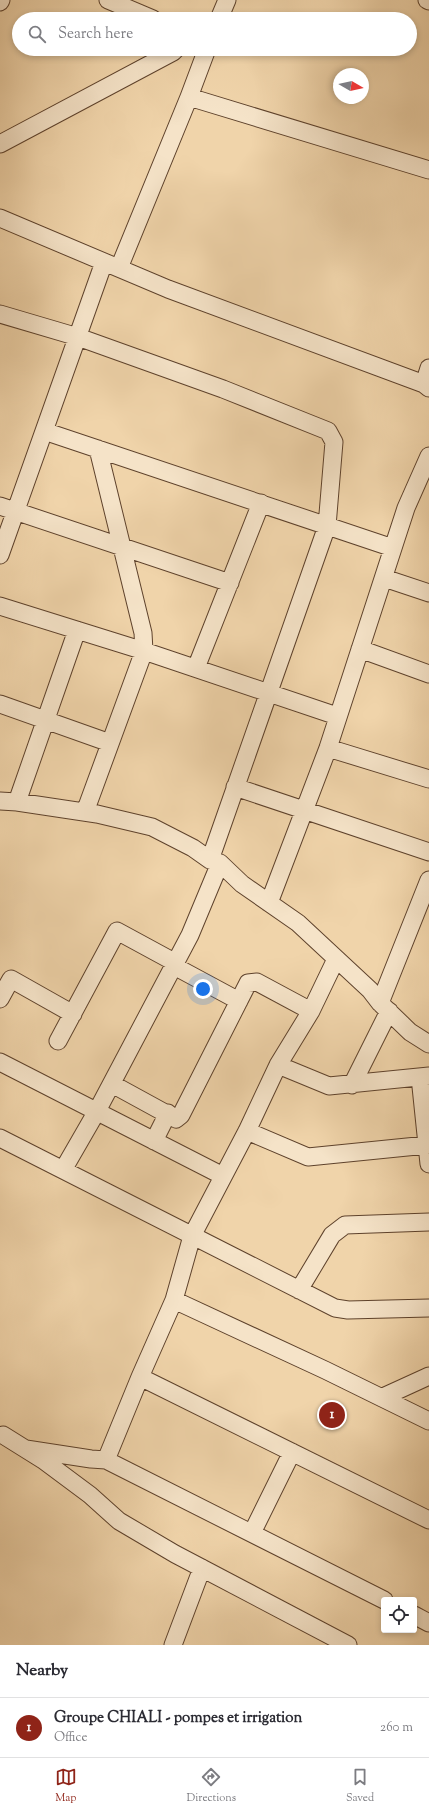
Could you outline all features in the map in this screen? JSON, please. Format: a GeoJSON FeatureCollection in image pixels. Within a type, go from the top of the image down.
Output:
{"type":"FeatureCollection","features":[{"type":"Feature","properties":{"kind":"street"},"geometry":{"type":"LineString","coordinates":[[108,0],[137,12]]}},
{"type":"Feature","properties":{"kind":"street"},"geometry":{"type":"LineString","coordinates":[[222,12],[227,0]]}},
{"type":"Feature","properties":{"kind":"street"},"geometry":{"type":"LineString","coordinates":[[0,144],[165,56]]}},
{"type":"Feature","properties":{"kind":"street"},"geometry":{"type":"LineString","coordinates":[[0,555],[8,508],[44,432],[78,337],[189,97],[204,56]]}},
{"type":"Feature","properties":{"kind":"street"},"geometry":{"type":"LineString","coordinates":[[189,97],[429,170]]}},
{"type":"Feature","properties":{"kind":"street"},"geometry":{"type":"LineString","coordinates":[[0,218],[168,289],[427,380]]}},
{"type":"Feature","properties":{"kind":"street"},"geometry":{"type":"LineString","coordinates":[[0,314],[78,337],[223,389],[328,431],[334,442],[327,526],[235,787],[215,862],[190,935],[112,1084],[63,1170]]}},
{"type":"Feature","properties":{"kind":"street"},"geometry":{"type":"LineString","coordinates":[[44,432],[393,548]]}},
{"type":"Feature","properties":{"kind":"street"},"geometry":{"type":"LineString","coordinates":[[85,812],[144,651],[145,641],[98,449]]}},
{"type":"Feature","properties":{"kind":"street"},"geometry":{"type":"LineString","coordinates":[[269,903],[328,748],[337,716],[406,508],[429,456]]}},
{"type":"Feature","properties":{"kind":"street"},"geometry":{"type":"LineString","coordinates":[[196,668],[261,503]]}},
{"type":"Feature","properties":{"kind":"street"},"geometry":{"type":"LineString","coordinates":[[8,508],[230,583]]}},
{"type":"Feature","properties":{"kind":"street"},"geometry":{"type":"LineString","coordinates":[[384,578],[429,593]]}},
{"type":"Feature","properties":{"kind":"street"},"geometry":{"type":"LineString","coordinates":[[0,606],[144,651],[337,716]]}},
{"type":"Feature","properties":{"kind":"street"},"geometry":{"type":"LineString","coordinates":[[77,630],[45,720],[8,802],[85,812],[122,819],[152,827],[193,848],[215,862],[242,884],[298,923],[370,990],[384,1007],[410,1032],[429,1044]]}},
{"type":"Feature","properties":{"kind":"street"},"geometry":{"type":"LineString","coordinates":[[360,649],[429,674]]}},
{"type":"Feature","properties":{"kind":"street"},"geometry":{"type":"LineString","coordinates":[[0,704],[110,743]]}},
{"type":"Feature","properties":{"kind":"street"},"geometry":{"type":"LineString","coordinates":[[328,748],[429,779]]}},
{"type":"Feature","properties":{"kind":"street"},"geometry":{"type":"LineString","coordinates":[[235,787],[429,852]]}},
{"type":"Feature","properties":{"kind":"street"},"geometry":{"type":"LineString","coordinates":[[352,1085],[384,1007],[429,880]]}},
{"type":"Feature","properties":{"kind":"street"},"geometry":{"type":"LineString","coordinates":[[58,1041],[117,931],[239,1001]]}},
{"type":"Feature","properties":{"kind":"street"},"geometry":{"type":"LineString","coordinates":[[106,1460],[174,1300],[192,1236],[247,1131],[278,1065],[311,1011],[336,959]]}},
{"type":"Feature","properties":{"kind":"street"},"geometry":{"type":"LineString","coordinates":[[0,999],[11,979],[73,1014]]}},
{"type":"Feature","properties":{"kind":"street"},"geometry":{"type":"LineString","coordinates":[[112,1084],[168,1113],[176,1119],[181,1115],[248,983],[253,981],[311,1011]]}},
{"type":"Feature","properties":{"kind":"street"},"geometry":{"type":"LineString","coordinates":[[0,1062],[223,1176]]}},
{"type":"Feature","properties":{"kind":"street"},"geometry":{"type":"LineString","coordinates":[[278,1065],[329,1086],[352,1085],[424,1076],[429,1164]]}},
{"type":"Feature","properties":{"kind":"street"},"geometry":{"type":"LineString","coordinates":[[154,1141],[168,1113]]}},
{"type":"Feature","properties":{"kind":"street"},"geometry":{"type":"LineString","coordinates":[[247,1131],[308,1157],[427,1145]]}},
{"type":"Feature","properties":{"kind":"street"},"geometry":{"type":"LineString","coordinates":[[0,1138],[335,1308],[348,1310],[429,1308]]}},
{"type":"Feature","properties":{"kind":"street"},"geometry":{"type":"LineString","coordinates":[[299,1290],[332,1235],[345,1225],[429,1222]]}},
{"type":"Feature","properties":{"kind":"street"},"geometry":{"type":"LineString","coordinates":[[174,1300],[383,1397],[429,1421]]}},
{"type":"Feature","properties":{"kind":"street"},"geometry":{"type":"LineString","coordinates":[[383,1397],[429,1376]]}},
{"type":"Feature","properties":{"kind":"street"},"geometry":{"type":"LineString","coordinates":[[140,1377],[429,1520]]}},
{"type":"Feature","properties":{"kind":"street"},"geometry":{"type":"LineString","coordinates":[[1,1436],[26,1449],[90,1495],[119,1521],[202,1568],[348,1645]]}},
{"type":"Feature","properties":{"kind":"street"},"geometry":{"type":"LineString","coordinates":[[26,1449],[106,1460],[381,1598]]}},
{"type":"Feature","properties":{"kind":"street"},"geometry":{"type":"LineString","coordinates":[[252,1533],[292,1452]]}},
{"type":"Feature","properties":{"kind":"street"},"geometry":{"type":"LineString","coordinates":[[173,1645],[202,1568]]}},
{"type":"Feature","properties":{"kind":"street"},"geometry":{"type":"LineString","coordinates":[[417,1617],[429,1623]]}},
{"type":"Feature","properties":{"kind":"place","name":"Groupe CHIALI - pompes et irrigation"},"geometry":{"type":"Point","coordinates":[332,1415]}}]}
